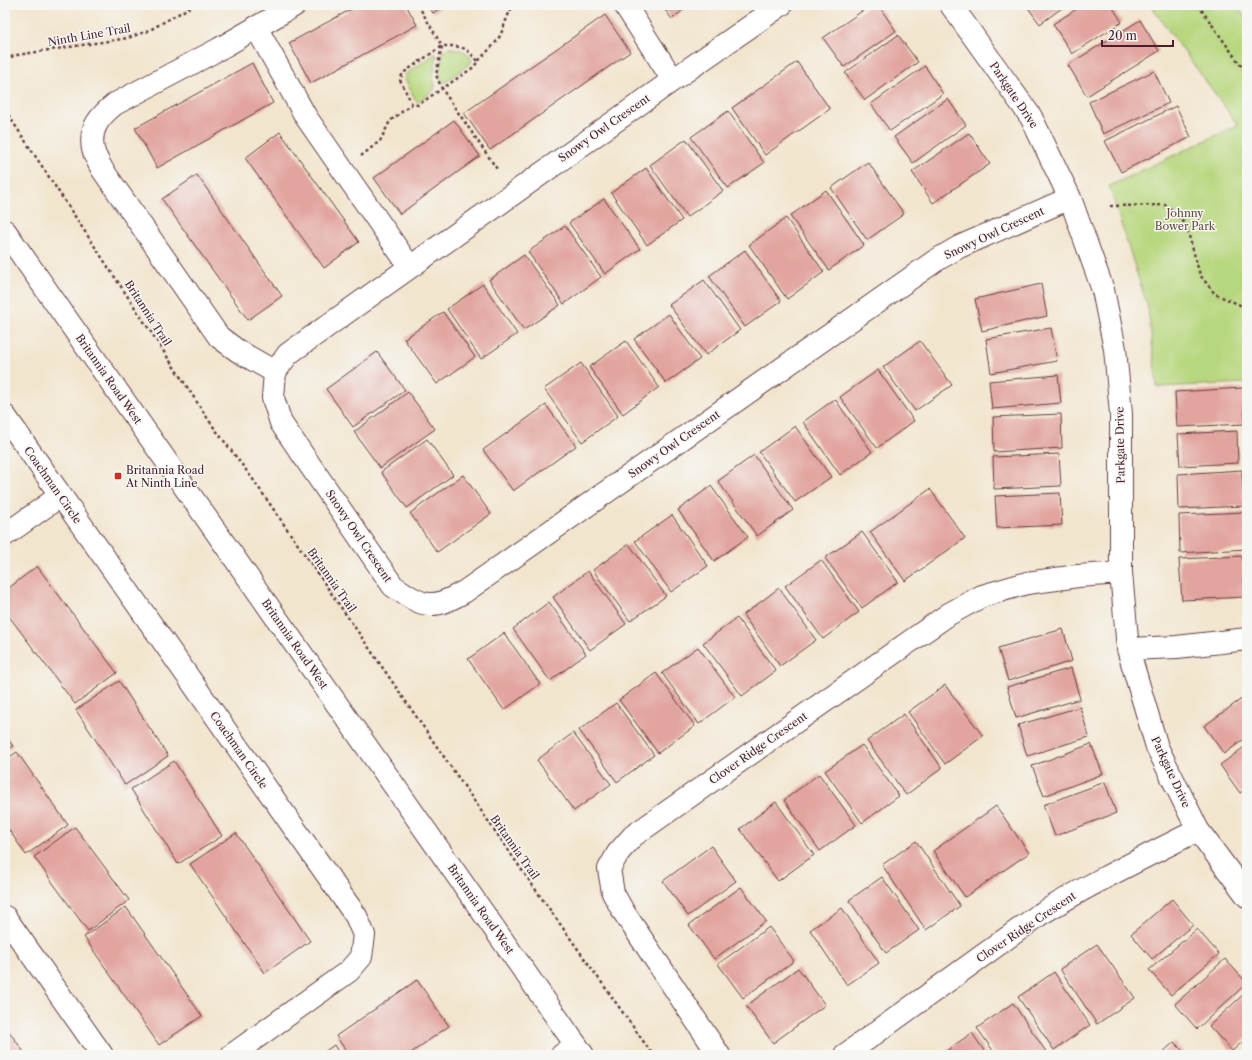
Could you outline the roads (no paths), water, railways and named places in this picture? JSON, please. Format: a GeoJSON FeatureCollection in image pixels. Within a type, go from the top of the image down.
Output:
{"type":"FeatureCollection","features":[{"type":"Feature","properties":{"kind":"street"},"geometry":{"type":"LineString","coordinates":[[275,372],[238,352],[219,337],[102,169],[93,150],[92,132],[102,114],[115,104],[219,49],[294,5]]}},
{"type":"Feature","properties":{"kind":"street"},"geometry":{"type":"LineString","coordinates":[[625,5],[673,80]]}},
{"type":"Feature","properties":{"kind":"street","name":"Snowy Owl Crescent"},"geometry":{"type":"LineString","coordinates":[[781,5],[410,266],[288,354],[275,372],[274,398],[282,423],[392,586],[417,600],[431,604],[449,600],[464,592],[935,261],[959,247],[1070,198]]}},
{"type":"Feature","properties":{"kind":"street","name":"Parkgate Drive"},"geometry":{"type":"LineString","coordinates":[[951,5],[1031,117],[1070,198],[1103,290],[1115,349],[1121,414],[1121,573],[1128,649],[1157,747],[1198,830],[1247,896]]}},
{"type":"Feature","properties":{"kind":"street"},"geometry":{"type":"LineString","coordinates":[[256,27],[306,118],[410,266]]}},
{"type":"Feature","properties":{"kind":"street","name":"Britannia Road West"},"geometry":{"type":"LineString","coordinates":[[6,229],[574,1052]]}},
{"type":"Feature","properties":{"kind":"street","name":"Coachman Circle"},"geometry":{"type":"LineString","coordinates":[[5,416],[356,916],[364,935],[361,956],[349,971],[232,1055]]}},
{"type":"Feature","properties":{"kind":"street"},"geometry":{"type":"LineString","coordinates":[[5,535],[60,496]]}},
{"type":"Feature","properties":{"kind":"street","name":"Clover Ridge Crescent"},"geometry":{"type":"LineString","coordinates":[[719,1055],[627,917],[613,893],[609,869],[618,853],[633,836],[949,614],[982,596],[1027,583],[1078,576],[1121,573]]}},
{"type":"Feature","properties":{"kind":"street"},"geometry":{"type":"LineString","coordinates":[[1128,649],[1177,647],[1247,639]]}},
{"type":"Feature","properties":{"kind":"street","name":"Clover Ridge Crescent"},"geometry":{"type":"LineString","coordinates":[[845,1055],[1040,915],[1071,895],[1198,830]]}},
{"type":"Feature","properties":{"kind":"street"},"geometry":{"type":"LineString","coordinates":[[5,917],[102,1055]]}},
{"type":"Feature","properties":{"kind":"place","name":"Britannia Road At Ninth Line"},"geometry":{"type":"Point","coordinates":[118,476]}},
{"type":"Feature","properties":{"kind":"park label","name":"Johnny Bower Park"},"geometry":{"type":"Point","coordinates":[1185,219]}}]}
